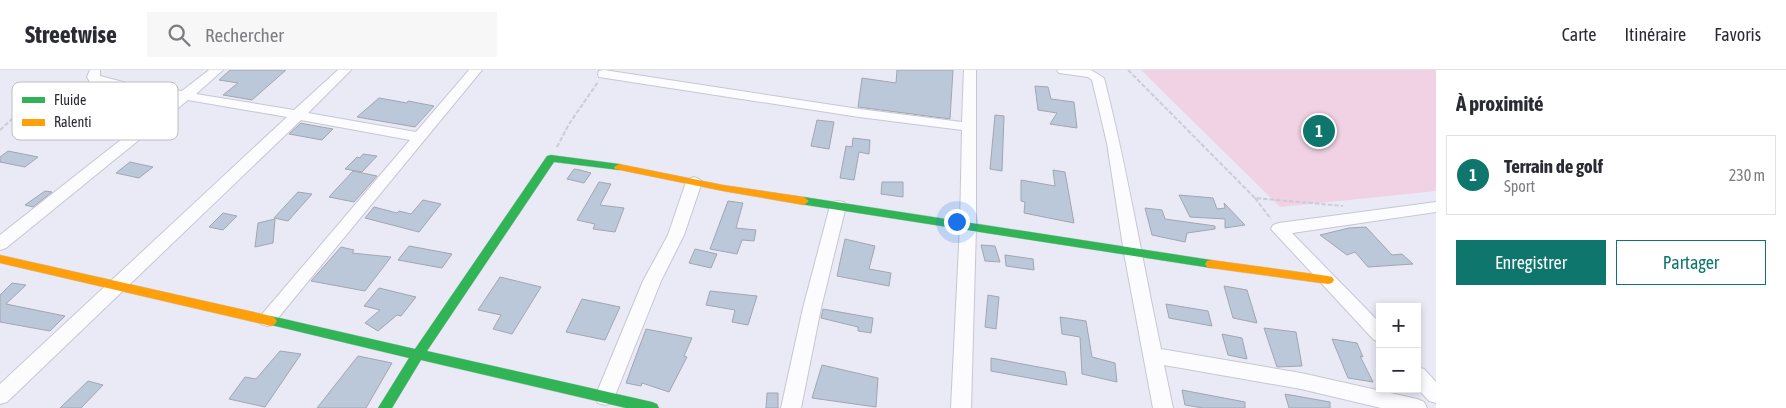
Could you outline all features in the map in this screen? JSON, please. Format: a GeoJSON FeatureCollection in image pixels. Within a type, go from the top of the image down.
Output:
{"type":"FeatureCollection","features":[{"type":"Feature","properties":{"kind":"street"},"geometry":{"type":"LineString","coordinates":[[178,101],[217,70]]}},
{"type":"Feature","properties":{"kind":"street"},"geometry":{"type":"LineString","coordinates":[[0,396],[345,70]]}},
{"type":"Feature","properties":{"kind":"street"},"geometry":{"type":"LineString","coordinates":[[267,319],[476,70]]}},
{"type":"Feature","properties":{"kind":"street"},"geometry":{"type":"LineString","coordinates":[[961,408],[968,226],[970,70]]}},
{"type":"Feature","properties":{"kind":"street"},"geometry":{"type":"LineString","coordinates":[[1064,70],[1091,74],[1098,78],[1114,143],[1132,253],[1163,408]]}},
{"type":"Feature","properties":{"kind":"street"},"geometry":{"type":"LineString","coordinates":[[604,74],[860,114],[968,127]]}},
{"type":"Feature","properties":{"kind":"street"},"geometry":{"type":"LineString","coordinates":[[95,75],[114,82]]}},
{"type":"Feature","properties":{"kind":"street"},"geometry":{"type":"LineString","coordinates":[[178,94],[418,137]]}},
{"type":"Feature","properties":{"kind":"street"},"geometry":{"type":"LineString","coordinates":[[0,244],[130,140]]}},
{"type":"Feature","properties":{"kind":"street"},"geometry":{"type":"LineString","coordinates":[[385,408],[418,354],[551,158],[641,170],[694,182],[1132,253],[1328,280]]}},
{"type":"Feature","properties":{"kind":"street"},"geometry":{"type":"LineString","coordinates":[[605,397],[652,281],[676,235],[694,182]]}},
{"type":"Feature","properties":{"kind":"street"},"geometry":{"type":"LineString","coordinates":[[791,408],[812,308],[838,206]]}},
{"type":"Feature","properties":{"kind":"street"},"geometry":{"type":"LineString","coordinates":[[1279,229],[1434,209]]}},
{"type":"Feature","properties":{"kind":"street"},"geometry":{"type":"LineString","coordinates":[[1279,229],[1376,332]]}},
{"type":"Feature","properties":{"kind":"street"},"geometry":{"type":"LineString","coordinates":[[0,259],[652,408]]}},
{"type":"Feature","properties":{"kind":"street"},"geometry":{"type":"LineString","coordinates":[[1154,356],[1301,381],[1417,408]]}},
{"type":"Feature","properties":{"kind":"street"},"geometry":{"type":"LineString","coordinates":[[1421,379],[1436,395]]}},
{"type":"Feature","properties":{"kind":"path"},"geometry":{"type":"LineString","coordinates":[[1128,70],[1255,198],[1279,229]]}},
{"type":"Feature","properties":{"kind":"path"},"geometry":{"type":"LineString","coordinates":[[551,158],[569,124],[604,74]]}},
{"type":"Feature","properties":{"kind":"path"},"geometry":{"type":"LineString","coordinates":[[84,82],[95,75]]}},
{"type":"Feature","properties":{"kind":"path"},"geometry":{"type":"LineString","coordinates":[[0,130],[12,119]]}},
{"type":"Feature","properties":{"kind":"path"},"geometry":{"type":"LineString","coordinates":[[1255,198],[1350,207]]}},
{"type":"Feature","properties":{"kind":"shaded area"},"geometry":{"type":"Polygon","coordinates":[[[1141,70],[1436,70],[1436,191],[1280,207],[1141,70]]]}},
{"type":"Feature","properties":{"kind":"building"},"geometry":{"type":"Polygon","coordinates":[[[230,70],[286,70],[252,100],[223,95],[238,83],[219,80],[230,70]]]}},
{"type":"Feature","properties":{"kind":"building"},"geometry":{"type":"Polygon","coordinates":[[[897,70],[953,70],[950,119],[858,107],[862,78],[896,83],[897,70]]]}},
{"type":"Feature","properties":{"kind":"building"},"geometry":{"type":"Polygon","coordinates":[[[1035,86],[1048,87],[1051,99],[1074,102],[1077,128],[1050,124],[1057,113],[1038,110],[1035,86]]]}},
{"type":"Feature","properties":{"kind":"building"},"geometry":{"type":"Polygon","coordinates":[[[379,98],[434,106],[415,127],[357,117],[379,98]]]}},
{"type":"Feature","properties":{"kind":"building"},"geometry":{"type":"Polygon","coordinates":[[[995,115],[1004,116],[1002,171],[990,169],[995,115]]]}},
{"type":"Feature","properties":{"kind":"building"},"geometry":{"type":"Polygon","coordinates":[[[817,120],[834,122],[829,149],[811,146],[817,120]]]}},
{"type":"Feature","properties":{"kind":"building"},"geometry":{"type":"Polygon","coordinates":[[[301,123],[333,129],[322,140],[289,134],[301,123]]]}},
{"type":"Feature","properties":{"kind":"building"},"geometry":{"type":"Polygon","coordinates":[[[853,138],[870,140],[869,154],[859,152],[854,180],[840,178],[846,146],[852,147],[853,138]]]}},
{"type":"Feature","properties":{"kind":"building"},"geometry":{"type":"Polygon","coordinates":[[[8,151],[38,157],[25,167],[0,162],[0,157],[8,151]]]}},
{"type":"Feature","properties":{"kind":"building"},"geometry":{"type":"Polygon","coordinates":[[[363,154],[377,156],[362,172],[345,169],[357,157],[360,158],[363,154]]]}},
{"type":"Feature","properties":{"kind":"building"},"geometry":{"type":"Polygon","coordinates":[[[130,162],[153,167],[139,178],[116,173],[130,162]]]}},
{"type":"Feature","properties":{"kind":"building"},"geometry":{"type":"Polygon","coordinates":[[[574,169],[591,173],[584,183],[567,179],[574,169]]]}},
{"type":"Feature","properties":{"kind":"building"},"geometry":{"type":"Polygon","coordinates":[[[1053,170],[1065,172],[1074,223],[1024,213],[1025,202],[1021,201],[1021,180],[1055,186],[1053,170]]]}},
{"type":"Feature","properties":{"kind":"building"},"geometry":{"type":"Polygon","coordinates":[[[353,171],[377,176],[354,202],[329,197],[353,171]]]}},
{"type":"Feature","properties":{"kind":"building"},"geometry":{"type":"Polygon","coordinates":[[[599,182],[611,184],[600,205],[624,208],[615,232],[593,229],[595,224],[577,220],[599,182]]]}},
{"type":"Feature","properties":{"kind":"building"},"geometry":{"type":"Polygon","coordinates":[[[882,182],[903,182],[903,197],[881,194],[882,182]]]}},
{"type":"Feature","properties":{"kind":"building"},"geometry":{"type":"Polygon","coordinates":[[[45,191],[52,192],[33,207],[25,205],[45,191]]]}},
{"type":"Feature","properties":{"kind":"building"},"geometry":{"type":"Polygon","coordinates":[[[298,192],[312,194],[288,221],[274,218],[298,192]]]}},
{"type":"Feature","properties":{"kind":"building"},"geometry":{"type":"Polygon","coordinates":[[[1179,195],[1213,198],[1217,209],[1225,208],[1224,203],[1245,225],[1225,228],[1225,219],[1190,217],[1179,195]]]}},
{"type":"Feature","properties":{"kind":"building"},"geometry":{"type":"Polygon","coordinates":[[[423,200],[441,204],[419,232],[365,218],[374,207],[397,213],[399,211],[411,214],[423,200]]]}},
{"type":"Feature","properties":{"kind":"building"},"geometry":{"type":"Polygon","coordinates":[[[728,201],[743,203],[736,228],[756,230],[754,241],[742,240],[737,254],[710,249],[728,201]]]}},
{"type":"Feature","properties":{"kind":"building"},"geometry":{"type":"Polygon","coordinates":[[[1145,208],[1162,210],[1165,219],[1215,226],[1215,229],[1187,233],[1185,242],[1152,235],[1145,208]]]}},
{"type":"Feature","properties":{"kind":"building"},"geometry":{"type":"Polygon","coordinates":[[[223,213],[237,216],[223,230],[209,227],[223,213]]]}},
{"type":"Feature","properties":{"kind":"building"},"geometry":{"type":"Polygon","coordinates":[[[275,219],[273,243],[255,247],[258,223],[275,219]]]}},
{"type":"Feature","properties":{"kind":"building"},"geometry":{"type":"Polygon","coordinates":[[[1366,227],[1392,255],[1402,254],[1413,264],[1368,267],[1355,252],[1347,255],[1320,235],[1349,228],[1366,227]]]}},
{"type":"Feature","properties":{"kind":"building"},"geometry":{"type":"Polygon","coordinates":[[[845,239],[875,246],[869,269],[891,273],[889,286],[837,276],[845,239]]]}},
{"type":"Feature","properties":{"kind":"building"},"geometry":{"type":"Polygon","coordinates":[[[981,245],[995,246],[1000,262],[985,261],[981,245]]]}},
{"type":"Feature","properties":{"kind":"building"},"geometry":{"type":"Polygon","coordinates":[[[409,246],[452,254],[442,268],[398,260],[409,246]]]}},
{"type":"Feature","properties":{"kind":"building"},"geometry":{"type":"Polygon","coordinates":[[[341,247],[354,250],[352,253],[391,257],[365,291],[311,281],[341,247]]]}},
{"type":"Feature","properties":{"kind":"building"},"geometry":{"type":"Polygon","coordinates":[[[695,249],[717,254],[711,268],[689,263],[695,249]]]}},
{"type":"Feature","properties":{"kind":"building"},"geometry":{"type":"Polygon","coordinates":[[[1005,255],[1033,259],[1034,270],[1006,266],[1005,255]]]}},
{"type":"Feature","properties":{"kind":"building"},"geometry":{"type":"Polygon","coordinates":[[[500,277],[541,287],[512,334],[493,329],[501,315],[478,310],[500,277]]]}},
{"type":"Feature","properties":{"kind":"building"},"geometry":{"type":"Polygon","coordinates":[[[12,283],[26,285],[6,304],[65,316],[50,331],[0,322],[0,295],[12,283]]]}},
{"type":"Feature","properties":{"kind":"building"},"geometry":{"type":"Polygon","coordinates":[[[1224,286],[1247,290],[1257,323],[1233,318],[1224,286]]]}},
{"type":"Feature","properties":{"kind":"building"},"geometry":{"type":"Polygon","coordinates":[[[379,288],[416,297],[401,316],[397,315],[378,331],[365,323],[380,310],[364,306],[379,288]]]}},
{"type":"Feature","properties":{"kind":"building"},"geometry":{"type":"Polygon","coordinates":[[[710,291],[757,296],[748,325],[732,322],[735,310],[706,305],[710,291]]]}},
{"type":"Feature","properties":{"kind":"building"},"geometry":{"type":"Polygon","coordinates":[[[988,295],[999,297],[996,329],[985,327],[988,295]]]}},
{"type":"Feature","properties":{"kind":"building"},"geometry":{"type":"Polygon","coordinates":[[[582,299],[620,307],[605,340],[566,332],[582,299]]]}},
{"type":"Feature","properties":{"kind":"building"},"geometry":{"type":"Polygon","coordinates":[[[1166,304],[1208,311],[1212,326],[1169,318],[1166,304]]]}},
{"type":"Feature","properties":{"kind":"building"},"geometry":{"type":"Polygon","coordinates":[[[823,309],[873,318],[871,333],[858,331],[858,327],[821,318],[823,309]]]}},
{"type":"Feature","properties":{"kind":"building"},"geometry":{"type":"Polygon","coordinates":[[[1060,317],[1086,321],[1092,357],[1115,363],[1117,382],[1082,374],[1080,337],[1062,334],[1060,317]]]}},
{"type":"Feature","properties":{"kind":"building"},"geometry":{"type":"Polygon","coordinates":[[[1264,328],[1296,332],[1302,366],[1277,367],[1264,328]]]}},
{"type":"Feature","properties":{"kind":"building"},"geometry":{"type":"Polygon","coordinates":[[[646,329],[692,338],[684,356],[687,357],[669,392],[642,383],[641,386],[626,383],[646,329]]]}},
{"type":"Feature","properties":{"kind":"building"},"geometry":{"type":"Polygon","coordinates":[[[1222,334],[1242,338],[1247,359],[1228,355],[1222,334]]]}},
{"type":"Feature","properties":{"kind":"building"},"geometry":{"type":"Polygon","coordinates":[[[1332,339],[1357,343],[1363,357],[1360,356],[1373,382],[1348,378],[1332,339]]]}},
{"type":"Feature","properties":{"kind":"building"},"geometry":{"type":"Polygon","coordinates":[[[280,351],[301,354],[265,407],[229,399],[245,377],[256,379],[280,351]]]}},
{"type":"Feature","properties":{"kind":"building"},"geometry":{"type":"Polygon","coordinates":[[[358,356],[392,363],[366,408],[317,408],[358,356]]]}},
{"type":"Feature","properties":{"kind":"building"},"geometry":{"type":"Polygon","coordinates":[[[991,358],[1065,372],[1067,385],[991,371],[991,358]]]}},
{"type":"Feature","properties":{"kind":"building"},"geometry":{"type":"Polygon","coordinates":[[[822,365],[878,378],[876,407],[812,398],[822,365]]]}},
{"type":"Feature","properties":{"kind":"building"},"geometry":{"type":"Polygon","coordinates":[[[88,381],[103,385],[81,408],[60,408],[88,381]]]}},
{"type":"Feature","properties":{"kind":"building"},"geometry":{"type":"Polygon","coordinates":[[[1182,390],[1245,402],[1245,408],[1203,408],[1185,405],[1182,390]]]}},
{"type":"Feature","properties":{"kind":"building"},"geometry":{"type":"Polygon","coordinates":[[[767,393],[778,393],[778,408],[766,408],[767,393]]]}},
{"type":"Feature","properties":{"kind":"building"},"geometry":{"type":"Polygon","coordinates":[[[1285,394],[1330,402],[1330,408],[1289,408],[1285,394]]]}},
{"type":"Feature","properties":{"kind":"traffic: fast"},"geometry":{"type":"LineString","coordinates":[[385,408],[418,354],[551,158],[619,167]]}},
{"type":"Feature","properties":{"kind":"traffic: fast"},"geometry":{"type":"LineString","coordinates":[[804,201],[1211,264]]}},
{"type":"Feature","properties":{"kind":"traffic: fast"},"geometry":{"type":"LineString","coordinates":[[271,321],[652,408]]}},
{"type":"Feature","properties":{"kind":"traffic: slow"},"geometry":{"type":"LineString","coordinates":[[619,167],[723,188],[804,201]]}},
{"type":"Feature","properties":{"kind":"traffic: slow"},"geometry":{"type":"LineString","coordinates":[[0,259],[271,321]]}},
{"type":"Feature","properties":{"kind":"traffic: slow"},"geometry":{"type":"LineString","coordinates":[[1211,264],[1328,280]]}},
{"type":"Feature","properties":{"kind":"place","name":"Terrain de golf"},"geometry":{"type":"Point","coordinates":[1319,131]}}]}
